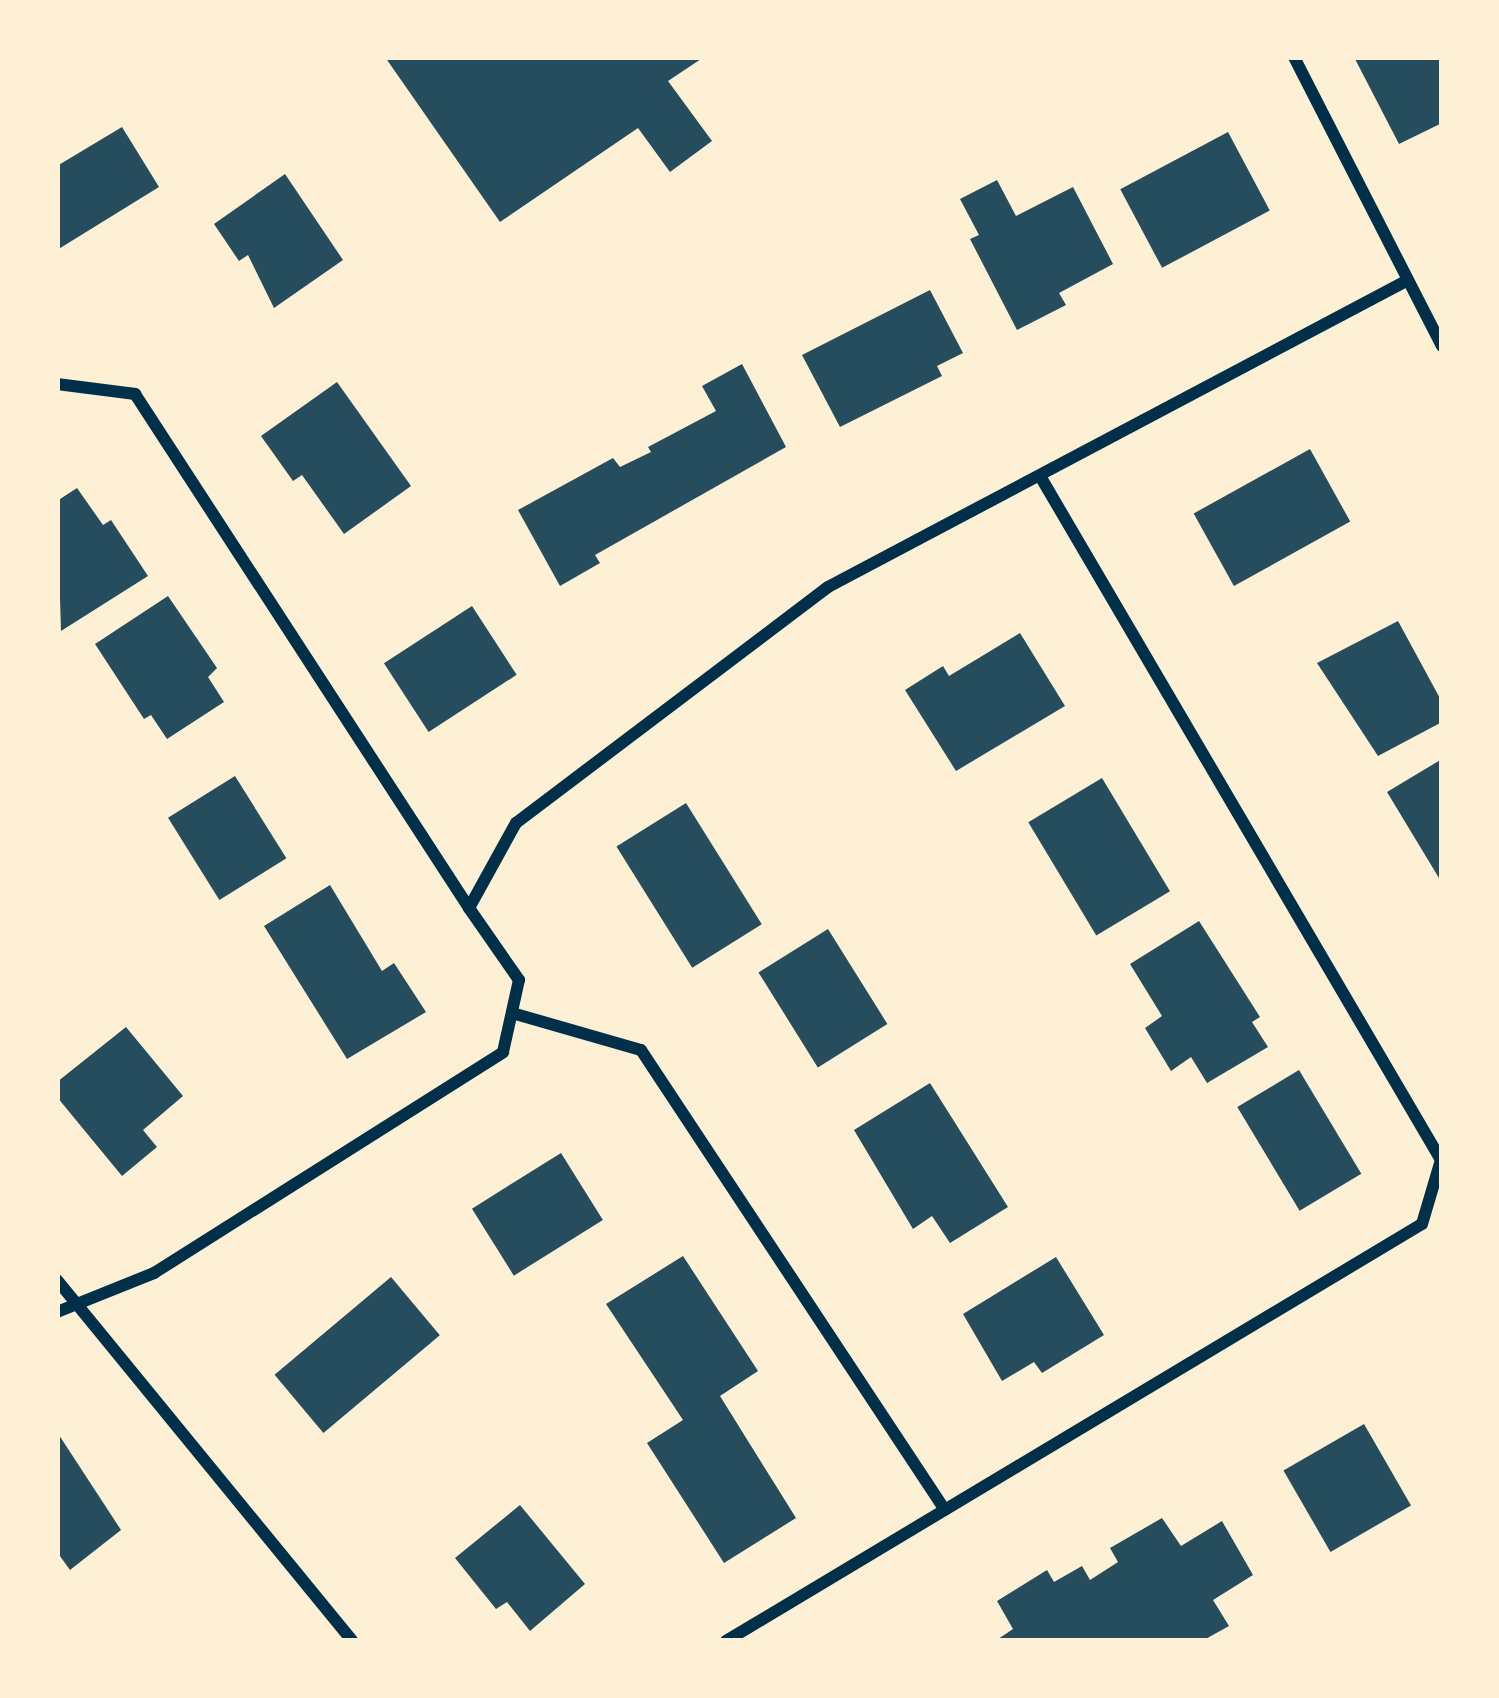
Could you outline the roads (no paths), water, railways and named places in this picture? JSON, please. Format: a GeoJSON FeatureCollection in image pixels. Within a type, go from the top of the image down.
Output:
{"type":"FeatureCollection","features":[{"type":"Feature","properties":{"kind":"street"},"geometry":{"type":"LineString","coordinates":[[1294,57],[1442,346]]}},
{"type":"Feature","properties":{"kind":"street"},"geometry":{"type":"LineString","coordinates":[[469,908],[516,824],[828,587],[1408,280]]}},
{"type":"Feature","properties":{"kind":"street"},"geometry":{"type":"LineString","coordinates":[[57,384],[135,394],[519,980],[503,1052],[154,1274],[57,1312]]}},
{"type":"Feature","properties":{"kind":"street"},"geometry":{"type":"LineString","coordinates":[[726,1641],[1422,1224],[1441,1160],[1040,476]]}},
{"type":"Feature","properties":{"kind":"street"},"geometry":{"type":"LineString","coordinates":[[512,1013],[641,1050],[945,1510]]}},
{"type":"Feature","properties":{"kind":"street"},"geometry":{"type":"LineString","coordinates":[[57,1280],[352,1641]]}}]}
